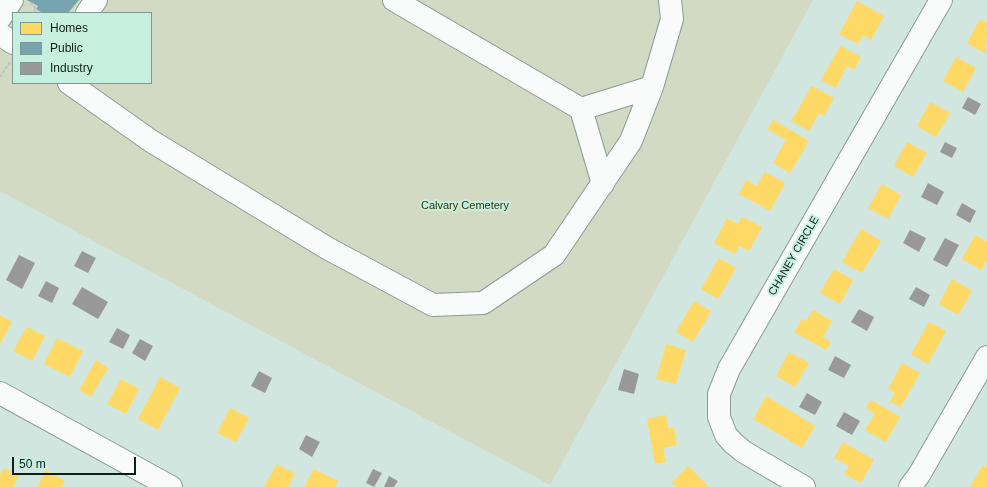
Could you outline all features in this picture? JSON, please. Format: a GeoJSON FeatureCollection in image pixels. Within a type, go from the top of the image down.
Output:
{"type":"FeatureCollection","features":[{"type":"Feature","properties":{"kind":"street"},"geometry":{"type":"LineString","coordinates":[[0,18],[12,0]]}},
{"type":"Feature","properties":{"kind":"street"},"geometry":{"type":"LineString","coordinates":[[88,12],[96,0]]}},
{"type":"Feature","properties":{"kind":"street"},"geometry":{"type":"LineString","coordinates":[[394,0],[581,108],[603,184]]}},
{"type":"Feature","properties":{"kind":"street"},"geometry":{"type":"LineString","coordinates":[[70,84],[151,141],[327,248],[433,305],[483,303],[554,255],[632,141],[652,87],[672,19],[670,0]]}},
{"type":"Feature","properties":{"kind":"street","name":"CHANEY CIRCLE"},"geometry":{"type":"LineString","coordinates":[[804,487],[744,452],[733,443],[726,435],[719,417],[719,394],[729,369],[941,0]]}},
{"type":"Feature","properties":{"kind":"street"},"geometry":{"type":"LineString","coordinates":[[0,34],[12,42]]}},
{"type":"Feature","properties":{"kind":"street"},"geometry":{"type":"LineString","coordinates":[[581,108],[652,87]]}},
{"type":"Feature","properties":{"kind":"street"},"geometry":{"type":"LineString","coordinates":[[910,487],[919,475],[987,357]]}},
{"type":"Feature","properties":{"kind":"street"},"geometry":{"type":"LineString","coordinates":[[1,397],[171,487]]}},
{"type":"Feature","properties":{"kind":"path"},"geometry":{"type":"LineString","coordinates":[[25,0],[35,7],[33,9],[38,12]]}},
{"type":"Feature","properties":{"kind":"path"},"geometry":{"type":"LineString","coordinates":[[0,77],[12,59]]}},
{"type":"Feature","properties":{"kind":"green space","name":"Calvary Cemetery"},"geometry":{"type":"Polygon","coordinates":[[[0,0],[813,0],[550,485],[0,191],[0,0]]]}},
{"type":"Feature","properties":{"kind":"building: Homes"},"geometry":{"type":"Polygon","coordinates":[[[857,1],[884,16],[871,40],[863,35],[858,44],[839,34],[857,1]]]}},
{"type":"Feature","properties":{"kind":"building: Homes"},"geometry":{"type":"Polygon","coordinates":[[[980,19],[987,23],[986,54],[967,43],[980,19]]]}},
{"type":"Feature","properties":{"kind":"building: Homes"},"geometry":{"type":"Polygon","coordinates":[[[840,46],[861,57],[854,70],[847,66],[836,88],[821,80],[840,46]]]}},
{"type":"Feature","properties":{"kind":"building: Homes"},"geometry":{"type":"Polygon","coordinates":[[[956,57],[976,68],[963,92],[943,81],[956,57]]]}},
{"type":"Feature","properties":{"kind":"building: Homes"},"geometry":{"type":"Polygon","coordinates":[[[812,86],[834,98],[824,116],[819,113],[809,131],[791,121],[812,86]]]}},
{"type":"Feature","properties":{"kind":"building: Homes"},"geometry":{"type":"Polygon","coordinates":[[[930,102],[950,113],[936,137],[917,126],[930,102]]]}},
{"type":"Feature","properties":{"kind":"building: Homes"},"geometry":{"type":"Polygon","coordinates":[[[773,120],[809,141],[790,173],[773,163],[786,140],[767,129],[773,120]]]}},
{"type":"Feature","properties":{"kind":"building: Homes"},"geometry":{"type":"Polygon","coordinates":[[[907,142],[927,153],[913,177],[894,166],[907,142]]]}},
{"type":"Feature","properties":{"kind":"building: Homes"},"geometry":{"type":"Polygon","coordinates":[[[765,172],[785,183],[770,211],[739,194],[746,180],[757,186],[765,172]]]}},
{"type":"Feature","properties":{"kind":"building: Homes"},"geometry":{"type":"Polygon","coordinates":[[[882,184],[901,195],[888,219],[868,208],[882,184]]]}},
{"type":"Feature","properties":{"kind":"building: Homes"},"geometry":{"type":"Polygon","coordinates":[[[742,217],[762,227],[749,251],[739,246],[735,254],[714,243],[727,218],[738,224],[742,217]]]}},
{"type":"Feature","properties":{"kind":"building: Homes"},"geometry":{"type":"Polygon","coordinates":[[[861,229],[881,241],[862,273],[842,262],[861,229]]]}},
{"type":"Feature","properties":{"kind":"building: Homes"},"geometry":{"type":"Polygon","coordinates":[[[975,235],[987,242],[987,260],[981,270],[962,259],[975,235]]]}},
{"type":"Feature","properties":{"kind":"building: Homes"},"geometry":{"type":"Polygon","coordinates":[[[719,258],[736,268],[718,299],[701,289],[719,258]]]}},
{"type":"Feature","properties":{"kind":"building: Homes"},"geometry":{"type":"Polygon","coordinates":[[[834,269],[853,280],[840,304],[820,293],[834,269]]]}},
{"type":"Feature","properties":{"kind":"building: Homes"},"geometry":{"type":"Polygon","coordinates":[[[952,279],[972,291],[958,315],[939,304],[952,279]]]}},
{"type":"Feature","properties":{"kind":"building: Homes"},"geometry":{"type":"Polygon","coordinates":[[[694,301],[711,311],[693,342],[676,332],[694,301]]]}},
{"type":"Feature","properties":{"kind":"building: Homes"},"geometry":{"type":"Polygon","coordinates":[[[813,310],[832,321],[823,337],[831,342],[826,350],[794,332],[802,319],[806,321],[813,310]]]}},
{"type":"Feature","properties":{"kind":"building: Homes"},"geometry":{"type":"Polygon","coordinates":[[[0,315],[12,322],[0,344],[0,315]]]}},
{"type":"Feature","properties":{"kind":"building: Homes"},"geometry":{"type":"Polygon","coordinates":[[[929,322],[946,331],[928,364],[911,354],[929,322]]]}},
{"type":"Feature","properties":{"kind":"building: Homes"},"geometry":{"type":"Polygon","coordinates":[[[27,327],[45,336],[32,361],[13,351],[27,327]]]}},
{"type":"Feature","properties":{"kind":"building: Homes"},"geometry":{"type":"Polygon","coordinates":[[[57,338],[83,351],[70,377],[44,364],[57,338]]]}},
{"type":"Feature","properties":{"kind":"building: Homes"},"geometry":{"type":"Polygon","coordinates":[[[666,344],[686,350],[676,384],[656,379],[666,344]]]}},
{"type":"Feature","properties":{"kind":"building: Homes"},"geometry":{"type":"Polygon","coordinates":[[[789,352],[809,363],[795,387],[776,376],[789,352]]]}},
{"type":"Feature","properties":{"kind":"building: Homes"},"geometry":{"type":"Polygon","coordinates":[[[96,360],[108,368],[91,397],[79,390],[96,360]]]}},
{"type":"Feature","properties":{"kind":"building: Homes"},"geometry":{"type":"Polygon","coordinates":[[[902,363],[920,373],[901,407],[890,402],[895,393],[888,389],[902,363]]]}},
{"type":"Feature","properties":{"kind":"building: Homes"},"geometry":{"type":"Polygon","coordinates":[[[160,377],[180,388],[158,430],[138,419],[160,377]]]}},
{"type":"Feature","properties":{"kind":"building: Homes"},"geometry":{"type":"Polygon","coordinates":[[[121,379],[139,389],[126,414],[107,404],[121,379]]]}},
{"type":"Feature","properties":{"kind":"building: Homes"},"geometry":{"type":"Polygon","coordinates":[[[766,396],[815,426],[802,448],[753,419],[766,396]]]}},
{"type":"Feature","properties":{"kind":"building: Homes"},"geometry":{"type":"Polygon","coordinates":[[[871,400],[900,417],[886,442],[865,430],[875,414],[866,408],[871,400]]]}},
{"type":"Feature","properties":{"kind":"building: Homes"},"geometry":{"type":"Polygon","coordinates":[[[230,408],[249,418],[236,442],[217,433],[230,408]]]}},
{"type":"Feature","properties":{"kind":"building: Homes"},"geometry":{"type":"Polygon","coordinates":[[[666,415],[668,428],[674,427],[677,445],[663,448],[666,462],[655,464],[647,419],[666,415]]]}},
{"type":"Feature","properties":{"kind":"building: Homes"},"geometry":{"type":"Polygon","coordinates":[[[843,442],[874,460],[861,483],[844,474],[849,466],[834,458],[843,442]]]}},
{"type":"Feature","properties":{"kind":"building: Homes"},"geometry":{"type":"Polygon","coordinates":[[[277,464],[295,474],[288,487],[264,487],[277,464]]]}},
{"type":"Feature","properties":{"kind":"building: Homes"},"geometry":{"type":"Polygon","coordinates":[[[983,465],[987,468],[987,487],[970,487],[983,465]]]}},
{"type":"Feature","properties":{"kind":"building: Homes"},"geometry":{"type":"Polygon","coordinates":[[[688,466],[709,487],[677,487],[672,483],[688,466]]]}},
{"type":"Feature","properties":{"kind":"building: Homes"},"geometry":{"type":"Polygon","coordinates":[[[4,468],[19,476],[13,487],[0,487],[0,475],[4,468]]]}},
{"type":"Feature","properties":{"kind":"building: Homes"},"geometry":{"type":"Polygon","coordinates":[[[314,469],[338,481],[335,487],[304,487],[314,469]]]}},
{"type":"Feature","properties":{"kind":"building: Homes"},"geometry":{"type":"Polygon","coordinates":[[[46,470],[65,481],[62,487],[37,487],[46,470]]]}},
{"type":"Feature","properties":{"kind":"building: Public"},"geometry":{"type":"Polygon","coordinates":[[[27,0],[79,0],[69,12],[41,12],[36,9],[38,6],[27,0]]]}},
{"type":"Feature","properties":{"kind":"building: Industry"},"geometry":{"type":"Polygon","coordinates":[[[968,97],[981,104],[975,115],[962,108],[968,97]]]}},
{"type":"Feature","properties":{"kind":"building: Industry"},"geometry":{"type":"Polygon","coordinates":[[[945,142],[957,148],[952,158],[940,152],[945,142]]]}},
{"type":"Feature","properties":{"kind":"building: Industry"},"geometry":{"type":"Polygon","coordinates":[[[928,183],[944,192],[937,205],[921,197],[928,183]]]}},
{"type":"Feature","properties":{"kind":"building: Industry"},"geometry":{"type":"Polygon","coordinates":[[[962,203],[976,211],[970,223],[956,215],[962,203]]]}},
{"type":"Feature","properties":{"kind":"building: Industry"},"geometry":{"type":"Polygon","coordinates":[[[910,230],[926,238],[919,252],[903,243],[910,230]]]}},
{"type":"Feature","properties":{"kind":"building: Industry"},"geometry":{"type":"Polygon","coordinates":[[[945,238],[959,245],[947,267],[933,260],[945,238]]]}},
{"type":"Feature","properties":{"kind":"building: Industry"},"geometry":{"type":"Polygon","coordinates":[[[82,251],[96,258],[88,273],[74,266],[82,251]]]}},
{"type":"Feature","properties":{"kind":"building: Industry"},"geometry":{"type":"Polygon","coordinates":[[[19,255],[35,263],[22,289],[6,280],[19,255]]]}},
{"type":"Feature","properties":{"kind":"building: Industry"},"geometry":{"type":"Polygon","coordinates":[[[46,281],[59,288],[52,303],[38,296],[46,281]]]}},
{"type":"Feature","properties":{"kind":"building: Industry"},"geometry":{"type":"Polygon","coordinates":[[[82,287],[108,302],[98,319],[72,304],[82,287]]]}},
{"type":"Feature","properties":{"kind":"building: Industry"},"geometry":{"type":"Polygon","coordinates":[[[916,287],[930,295],[924,307],[909,299],[916,287]]]}},
{"type":"Feature","properties":{"kind":"building: Industry"},"geometry":{"type":"Polygon","coordinates":[[[859,309],[874,317],[867,331],[851,322],[859,309]]]}},
{"type":"Feature","properties":{"kind":"building: Industry"},"geometry":{"type":"Polygon","coordinates":[[[117,328],[130,335],[123,349],[109,342],[117,328]]]}},
{"type":"Feature","properties":{"kind":"building: Industry"},"geometry":{"type":"Polygon","coordinates":[[[140,339],[153,346],[145,361],[132,353],[140,339]]]}},
{"type":"Feature","properties":{"kind":"building: Industry"},"geometry":{"type":"Polygon","coordinates":[[[835,356],[851,365],[844,378],[828,370],[835,356]]]}},
{"type":"Feature","properties":{"kind":"building: Industry"},"geometry":{"type":"Polygon","coordinates":[[[624,369],[639,374],[634,394],[618,390],[624,369]]]}},
{"type":"Feature","properties":{"kind":"building: Industry"},"geometry":{"type":"Polygon","coordinates":[[[259,371],[272,378],[265,393],[251,386],[259,371]]]}},
{"type":"Feature","properties":{"kind":"building: Industry"},"geometry":{"type":"Polygon","coordinates":[[[807,393],[822,402],[815,415],[799,407],[807,393]]]}},
{"type":"Feature","properties":{"kind":"building: Industry"},"geometry":{"type":"Polygon","coordinates":[[[844,412],[860,421],[852,435],[836,426],[844,412]]]}},
{"type":"Feature","properties":{"kind":"building: Industry"},"geometry":{"type":"Polygon","coordinates":[[[306,435],[320,442],[312,457],[299,449],[306,435]]]}},
{"type":"Feature","properties":{"kind":"building: Industry"},"geometry":{"type":"Polygon","coordinates":[[[373,469],[382,473],[374,487],[366,483],[373,469]]]}},
{"type":"Feature","properties":{"kind":"building: Industry"},"geometry":{"type":"Polygon","coordinates":[[[389,476],[398,481],[394,487],[384,487],[389,476]]]}}]}
